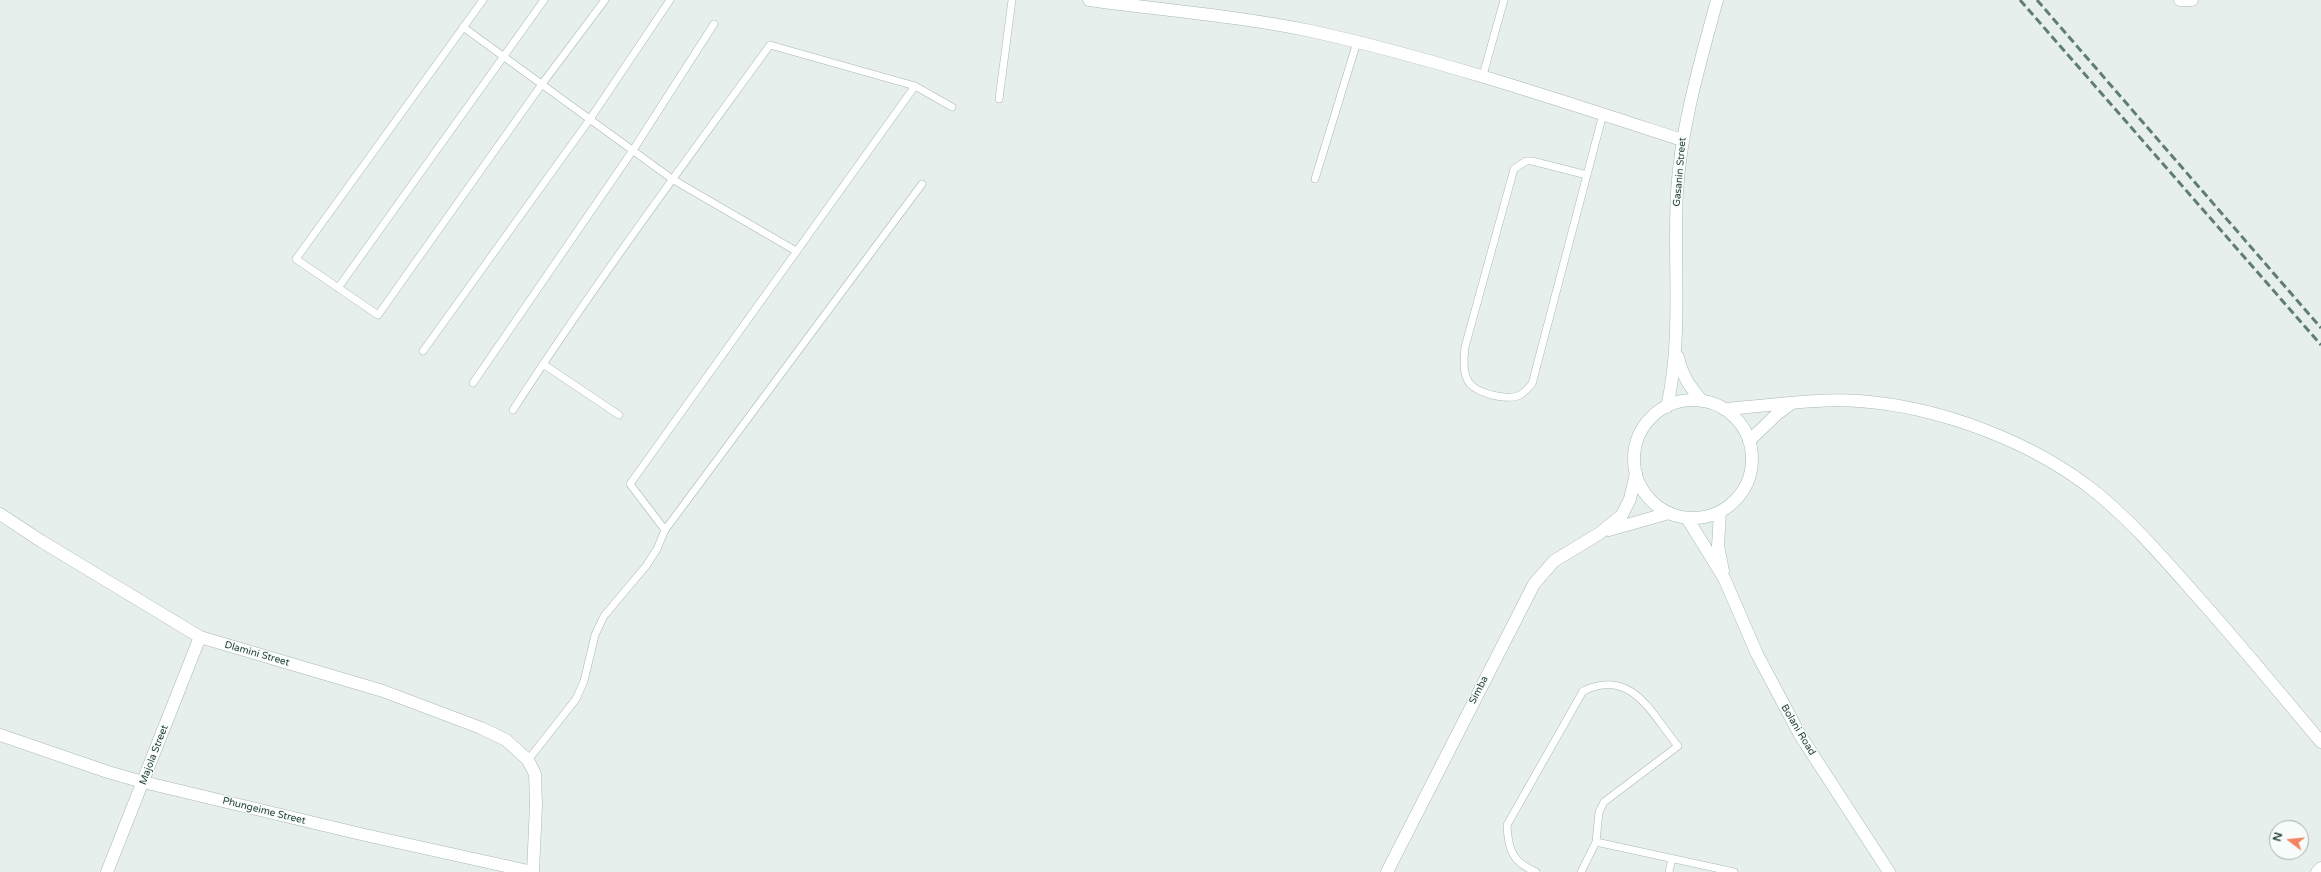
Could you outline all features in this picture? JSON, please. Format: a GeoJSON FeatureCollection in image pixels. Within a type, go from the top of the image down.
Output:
{"type":"FeatureCollection","features":[{"type":"Feature","properties":{"kind":"street"},"geometry":{"type":"LineString","coordinates":[[1089,0],[1293,29],[1357,42],[1483,75],[1682,140]]}},
{"type":"Feature","properties":{"kind":"street","name":"Gasanin Street"},"geometry":{"type":"LineString","coordinates":[[1702,401],[1689,386],[1681,371],[1677,348],[1676,238],[1682,140],[1718,0]]}},
{"type":"Feature","properties":{"kind":"street"},"geometry":{"type":"LineString","coordinates":[[2180,0],[2192,0]]}},
{"type":"Feature","properties":{"kind":"street","name":"Gasanin Street"},"geometry":{"type":"LineString","coordinates":[[1667,407],[1677,348]]}},
{"type":"Feature","properties":{"kind":"street"},"geometry":{"type":"LineString","coordinates":[[1724,409],[1815,400],[1860,401],[1901,407],[1942,416],[1985,430],[2022,447],[2059,468],[2097,493],[2131,522],[2216,618],[2321,742]]}},
{"type":"Feature","properties":{"kind":"street"},"geometry":{"type":"LineString","coordinates":[[1600,533],[1622,515],[1630,499],[1636,473],[1635,449],[1642,432],[1652,417],[1667,407],[1684,401],[1702,401],[1724,409],[1737,420],[1748,441],[1752,457],[1748,479],[1737,498],[1720,512],[1704,517],[1687,518],[1669,513],[1650,499],[1640,484],[1636,473]]}},
{"type":"Feature","properties":{"kind":"street"},"geometry":{"type":"LineString","coordinates":[[1748,441],[1777,414],[1793,402]]}},
{"type":"Feature","properties":{"kind":"street","name":"Bolani Road"},"geometry":{"type":"LineString","coordinates":[[1720,512],[1718,546],[1724,578]]}},
{"type":"Feature","properties":{"kind":"street"},"geometry":{"type":"LineString","coordinates":[[1600,533],[1637,520],[1669,513]]}},
{"type":"Feature","properties":{"kind":"street","name":"Dlamini Street"},"geometry":{"type":"LineString","coordinates":[[0,514],[47,545],[200,637],[347,680],[412,702],[494,734],[506,740],[528,760]]}},
{"type":"Feature","properties":{"kind":"street","name":"Bolani Road"},"geometry":{"type":"LineString","coordinates":[[1687,518],[1724,578],[1756,654],[1800,735],[1889,872]]}},
{"type":"Feature","properties":{"kind":"street","name":"Simba"},"geometry":{"type":"LineString","coordinates":[[1387,872],[1534,584],[1554,561],[1600,533]]}},
{"type":"Feature","properties":{"kind":"street","name":"Majola Street"},"geometry":{"type":"LineString","coordinates":[[107,872],[200,637]]}},
{"type":"Feature","properties":{"kind":"street","name":"Phungeime Street"},"geometry":{"type":"LineString","coordinates":[[0,735],[108,772],[143,782],[365,835],[533,872]]}},
{"type":"Feature","properties":{"kind":"street"},"geometry":{"type":"LineString","coordinates":[[528,760],[533,768],[536,782],[533,872]]}},
{"type":"Feature","properties":{"kind":"street"},"geometry":{"type":"LineString","coordinates":[[2317,872],[2321,868]]}},
{"type":"Feature","properties":{"kind":"lane"},"geometry":{"type":"LineString","coordinates":[[483,0],[296,259],[378,315],[542,84],[604,0]]}},
{"type":"Feature","properties":{"kind":"lane"},"geometry":{"type":"LineString","coordinates":[[338,288],[544,0]]}},
{"type":"Feature","properties":{"kind":"lane"},"geometry":{"type":"LineString","coordinates":[[424,351],[590,119],[670,0]]}},
{"type":"Feature","properties":{"kind":"lane"},"geometry":{"type":"LineString","coordinates":[[999,99],[1012,0]]}},
{"type":"Feature","properties":{"kind":"lane"},"geometry":{"type":"LineString","coordinates":[[1483,75],[1504,0]]}},
{"type":"Feature","properties":{"kind":"lane"},"geometry":{"type":"LineString","coordinates":[[473,382],[633,150],[714,24]]}},
{"type":"Feature","properties":{"kind":"lane"},"geometry":{"type":"LineString","coordinates":[[463,27],[672,179],[796,252]]}},
{"type":"Feature","properties":{"kind":"lane"},"geometry":{"type":"LineString","coordinates":[[1315,179],[1357,42]]}},
{"type":"Feature","properties":{"kind":"lane"},"geometry":{"type":"LineString","coordinates":[[513,410],[543,364],[672,179],[770,45],[915,86],[952,107]]}},
{"type":"Feature","properties":{"kind":"lane"},"geometry":{"type":"LineString","coordinates":[[665,530],[630,484],[915,86]]}},
{"type":"Feature","properties":{"kind":"lane"},"geometry":{"type":"LineString","coordinates":[[1587,175],[1532,161],[1526,161],[1514,169],[1465,347],[1466,374],[1470,384],[1480,390],[1508,398],[1520,394],[1532,384],[1587,175],[1603,114]]}},
{"type":"Feature","properties":{"kind":"lane"},"geometry":{"type":"LineString","coordinates":[[528,760],[576,699],[584,680],[595,635],[604,616],[646,566],[657,550],[665,530],[922,184]]}},
{"type":"Feature","properties":{"kind":"lane"},"geometry":{"type":"LineString","coordinates":[[543,364],[619,415]]}},
{"type":"Feature","properties":{"kind":"lane"},"geometry":{"type":"LineString","coordinates":[[1536,872],[1526,868],[1515,858],[1508,845],[1507,825],[1582,691],[1597,684],[1619,684],[1634,693],[1678,746],[1604,802],[1599,812],[1596,842],[1581,872]]}},
{"type":"Feature","properties":{"kind":"lane"},"geometry":{"type":"LineString","coordinates":[[1596,842],[1734,872]]}},
{"type":"Feature","properties":{"kind":"lane"},"geometry":{"type":"LineString","coordinates":[[1669,872],[1672,858]]}},
{"type":"Feature","properties":{"kind":"railway"},"geometry":{"type":"LineString","coordinates":[[2020,0],[2321,345]]}},
{"type":"Feature","properties":{"kind":"railway"},"geometry":{"type":"LineString","coordinates":[[2037,0],[2321,328]]}}]}
